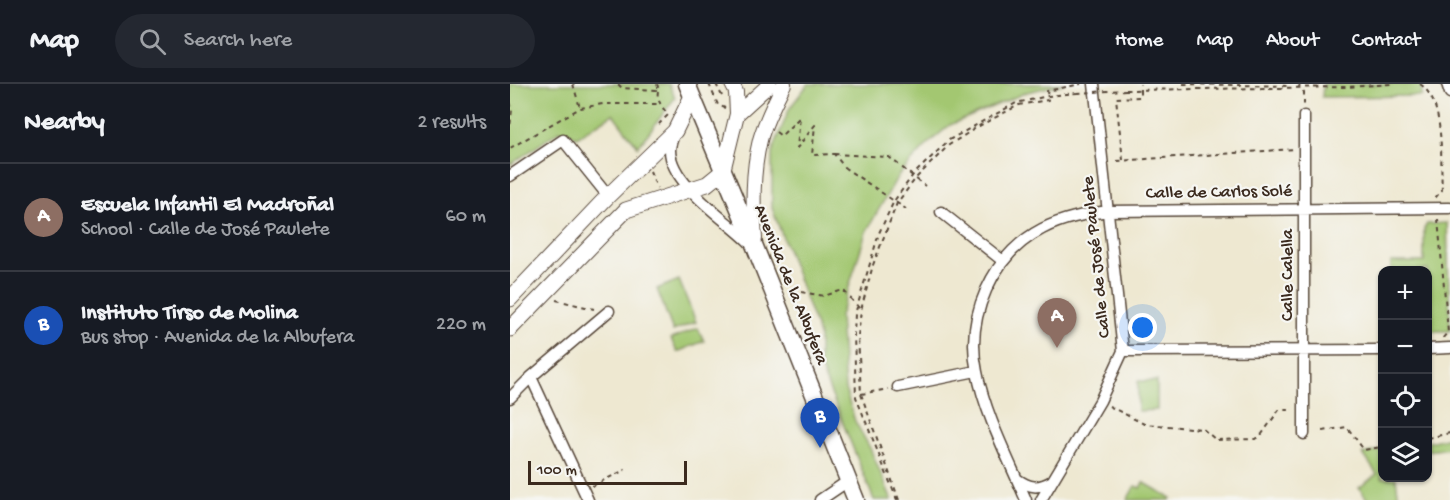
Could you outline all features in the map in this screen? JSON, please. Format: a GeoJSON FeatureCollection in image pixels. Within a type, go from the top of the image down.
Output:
{"type":"FeatureCollection","features":[{"type":"Feature","properties":{"kind":"main road"},"geometry":{"type":"LineString","coordinates":[[510,299],[608,196],[675,131],[689,90]]}},
{"type":"Feature","properties":{"kind":"main road","name":"Avenida de la Albufera"},"geometry":{"type":"LineString","coordinates":[[689,90],[856,500]]}},
{"type":"Feature","properties":{"kind":"main road"},"geometry":{"type":"LineString","coordinates":[[510,329],[626,210],[707,184],[723,171]]}},
{"type":"Feature","properties":{"kind":"street"},"geometry":{"type":"LineString","coordinates":[[723,171],[736,114],[736,92],[732,84]]}},
{"type":"Feature","properties":{"kind":"street"},"geometry":{"type":"LineString","coordinates":[[736,114],[770,84]]}},
{"type":"Feature","properties":{"kind":"street"},"geometry":{"type":"LineString","coordinates":[[755,248],[753,175],[760,139],[784,84]]}},
{"type":"Feature","properties":{"kind":"street","name":"Calle de José Paulete"},"geometry":{"type":"LineString","coordinates":[[1041,500],[1100,401],[1124,351],[1094,84]]}},
{"type":"Feature","properties":{"kind":"street"},"geometry":{"type":"LineString","coordinates":[[1447,84],[1450,93]]}},
{"type":"Feature","properties":{"kind":"street","name":"Calle Calella"},"geometry":{"type":"LineString","coordinates":[[1304,116],[1304,434]]}},
{"type":"Feature","properties":{"kind":"street"},"geometry":{"type":"LineString","coordinates":[[675,131],[670,151],[677,173],[699,200],[731,224],[755,248]]}},
{"type":"Feature","properties":{"kind":"street"},"geometry":{"type":"LineString","coordinates":[[510,176],[563,140],[608,196]]}},
{"type":"Feature","properties":{"kind":"street","name":"Calle de Carlos Solé"},"geometry":{"type":"LineString","coordinates":[[1026,500],[982,393],[976,371],[974,330],[980,305],[989,283],[1003,261],[1042,229],[1063,220],[1108,211],[1450,208]]}},
{"type":"Feature","properties":{"kind":"street"},"geometry":{"type":"LineString","coordinates":[[941,212],[1003,261]]}},
{"type":"Feature","properties":{"kind":"street"},"geometry":{"type":"LineString","coordinates":[[510,398],[531,377],[609,311]]}},
{"type":"Feature","properties":{"kind":"street"},"geometry":{"type":"LineString","coordinates":[[1124,351],[1378,350]]}},
{"type":"Feature","properties":{"kind":"street"},"geometry":{"type":"LineString","coordinates":[[898,387],[976,371]]}},
{"type":"Feature","properties":{"kind":"street"},"geometry":{"type":"LineString","coordinates":[[531,377],[586,495]]}},
{"type":"Feature","properties":{"kind":"street"},"geometry":{"type":"LineString","coordinates":[[1017,479],[1037,488],[1053,481]]}},
{"type":"Feature","properties":{"kind":"street"},"geometry":{"type":"LineString","coordinates":[[820,500],[848,481]]}},
{"type":"Feature","properties":{"kind":"path"},"geometry":{"type":"LineString","coordinates":[[573,84],[580,108]]}},
{"type":"Feature","properties":{"kind":"path"},"geometry":{"type":"LineString","coordinates":[[618,84],[622,88],[658,90]]}},
{"type":"Feature","properties":{"kind":"path"},"geometry":{"type":"LineString","coordinates":[[657,84],[657,96],[668,115],[659,124]]}},
{"type":"Feature","properties":{"kind":"path"},"geometry":{"type":"LineString","coordinates":[[716,84],[722,96]]}},
{"type":"Feature","properties":{"kind":"path"},"geometry":{"type":"LineString","coordinates":[[898,500],[856,397],[854,334],[857,304],[879,233],[896,202],[915,177],[949,145],[1019,105],[1048,100],[1047,92],[1081,84]]}},
{"type":"Feature","properties":{"kind":"path"},"geometry":{"type":"LineString","coordinates":[[1123,160],[1116,98],[1140,97],[1140,84]]}},
{"type":"Feature","properties":{"kind":"path"},"geometry":{"type":"LineString","coordinates":[[1183,84],[1294,86]]}},
{"type":"Feature","properties":{"kind":"path"},"geometry":{"type":"LineString","coordinates":[[1048,96],[1125,90],[1391,84]]}},
{"type":"Feature","properties":{"kind":"path"},"geometry":{"type":"LineString","coordinates":[[1420,84],[1426,88],[1438,116],[1442,190],[1435,198],[1448,332],[1442,338],[1447,349]]}},
{"type":"Feature","properties":{"kind":"path"},"geometry":{"type":"LineString","coordinates":[[1300,85],[1304,93],[1304,116]]}},
{"type":"Feature","properties":{"kind":"path"},"geometry":{"type":"LineString","coordinates":[[510,102],[512,109],[510,128]]}},
{"type":"Feature","properties":{"kind":"path"},"geometry":{"type":"LineString","coordinates":[[510,148],[580,108],[603,104],[661,104]]}},
{"type":"Feature","properties":{"kind":"path"},"geometry":{"type":"LineString","coordinates":[[765,126],[781,136],[800,117],[796,148],[815,125],[812,154],[890,157],[926,186]]}},
{"type":"Feature","properties":{"kind":"path"},"geometry":{"type":"LineString","coordinates":[[1117,161],[1304,148]]}},
{"type":"Feature","properties":{"kind":"path"},"geometry":{"type":"LineString","coordinates":[[834,154],[845,168],[906,209]]}},
{"type":"Feature","properties":{"kind":"path"},"geometry":{"type":"LineString","coordinates":[[646,159],[661,198]]}},
{"type":"Feature","properties":{"kind":"path"},"geometry":{"type":"LineString","coordinates":[[896,202],[873,265],[861,310],[858,336],[861,394],[898,500]]}},
{"type":"Feature","properties":{"kind":"path"},"geometry":{"type":"LineString","coordinates":[[801,292],[824,296],[843,290],[861,310]]}},
{"type":"Feature","properties":{"kind":"path"},"geometry":{"type":"LineString","coordinates":[[554,300],[609,311]]}},
{"type":"Feature","properties":{"kind":"path"},"geometry":{"type":"LineString","coordinates":[[861,394],[898,387]]}},
{"type":"Feature","properties":{"kind":"path"},"geometry":{"type":"LineString","coordinates":[[1100,401],[1144,424],[1203,429],[1216,440],[1255,439],[1262,434],[1279,410],[1290,410]]}},
{"type":"Feature","properties":{"kind":"path"},"geometry":{"type":"LineString","coordinates":[[1323,431],[1347,427],[1364,450],[1378,448]]}},
{"type":"Feature","properties":{"kind":"path"},"geometry":{"type":"LineString","coordinates":[[1432,437],[1450,433]]}},
{"type":"Feature","properties":{"kind":"path"},"geometry":{"type":"LineString","coordinates":[[586,495],[625,470]]}},
{"type":"Feature","properties":{"kind":"green space"},"geometry":{"type":"Polygon","coordinates":[[[510,84],[669,84],[675,98],[638,147],[613,114],[577,137],[559,131],[510,165],[510,84]]]}},
{"type":"Feature","properties":{"kind":"green space"},"geometry":{"type":"Polygon","coordinates":[[[808,84],[1063,84],[1027,92],[950,125],[930,142],[898,176],[866,232],[840,316],[845,389],[855,421],[870,448],[892,500],[874,500],[819,364],[819,335],[772,208],[772,153],[789,109],[808,84]]]}},
{"type":"Feature","properties":{"kind":"green space"},"geometry":{"type":"Polygon","coordinates":[[[1323,84],[1421,84],[1422,96],[1322,97],[1323,84]]]}},
{"type":"Feature","properties":{"kind":"green space"},"geometry":{"type":"Polygon","coordinates":[[[1447,223],[1450,331],[1432,331],[1432,266],[1391,266],[1391,262],[1424,262],[1424,229],[1427,224],[1447,223]]]}},
{"type":"Feature","properties":{"kind":"green space"},"geometry":{"type":"Polygon","coordinates":[[[679,280],[696,322],[673,331],[657,289],[679,280]]]}},
{"type":"Feature","properties":{"kind":"green space"},"geometry":{"type":"Polygon","coordinates":[[[698,328],[704,341],[677,352],[671,339],[698,328]]]}},
{"type":"Feature","properties":{"kind":"green space"},"geometry":{"type":"Polygon","coordinates":[[[1138,381],[1157,381],[1157,410],[1138,411],[1138,381]]]}},
{"type":"Feature","properties":{"kind":"green space"},"geometry":{"type":"Polygon","coordinates":[[[1450,437],[1450,448],[1432,450],[1432,441],[1450,437]]]}},
{"type":"Feature","properties":{"kind":"green space"},"geometry":{"type":"Polygon","coordinates":[[[1378,451],[1378,482],[1397,482],[1399,500],[1368,500],[1359,488],[1377,474],[1363,454],[1378,451]]]}},
{"type":"Feature","properties":{"kind":"green space"},"geometry":{"type":"Polygon","coordinates":[[[1143,482],[1171,498],[1170,500],[1127,500],[1135,486],[1140,488],[1143,482]]]}},
{"type":"Feature","properties":{"kind":"place","name":"Escuela Infantil El Madroñal"},"geometry":{"type":"Point","coordinates":[1057,348]}},
{"type":"Feature","properties":{"kind":"place","name":"Instituto Tirso de Molina"},"geometry":{"type":"Point","coordinates":[820,448]}}]}
